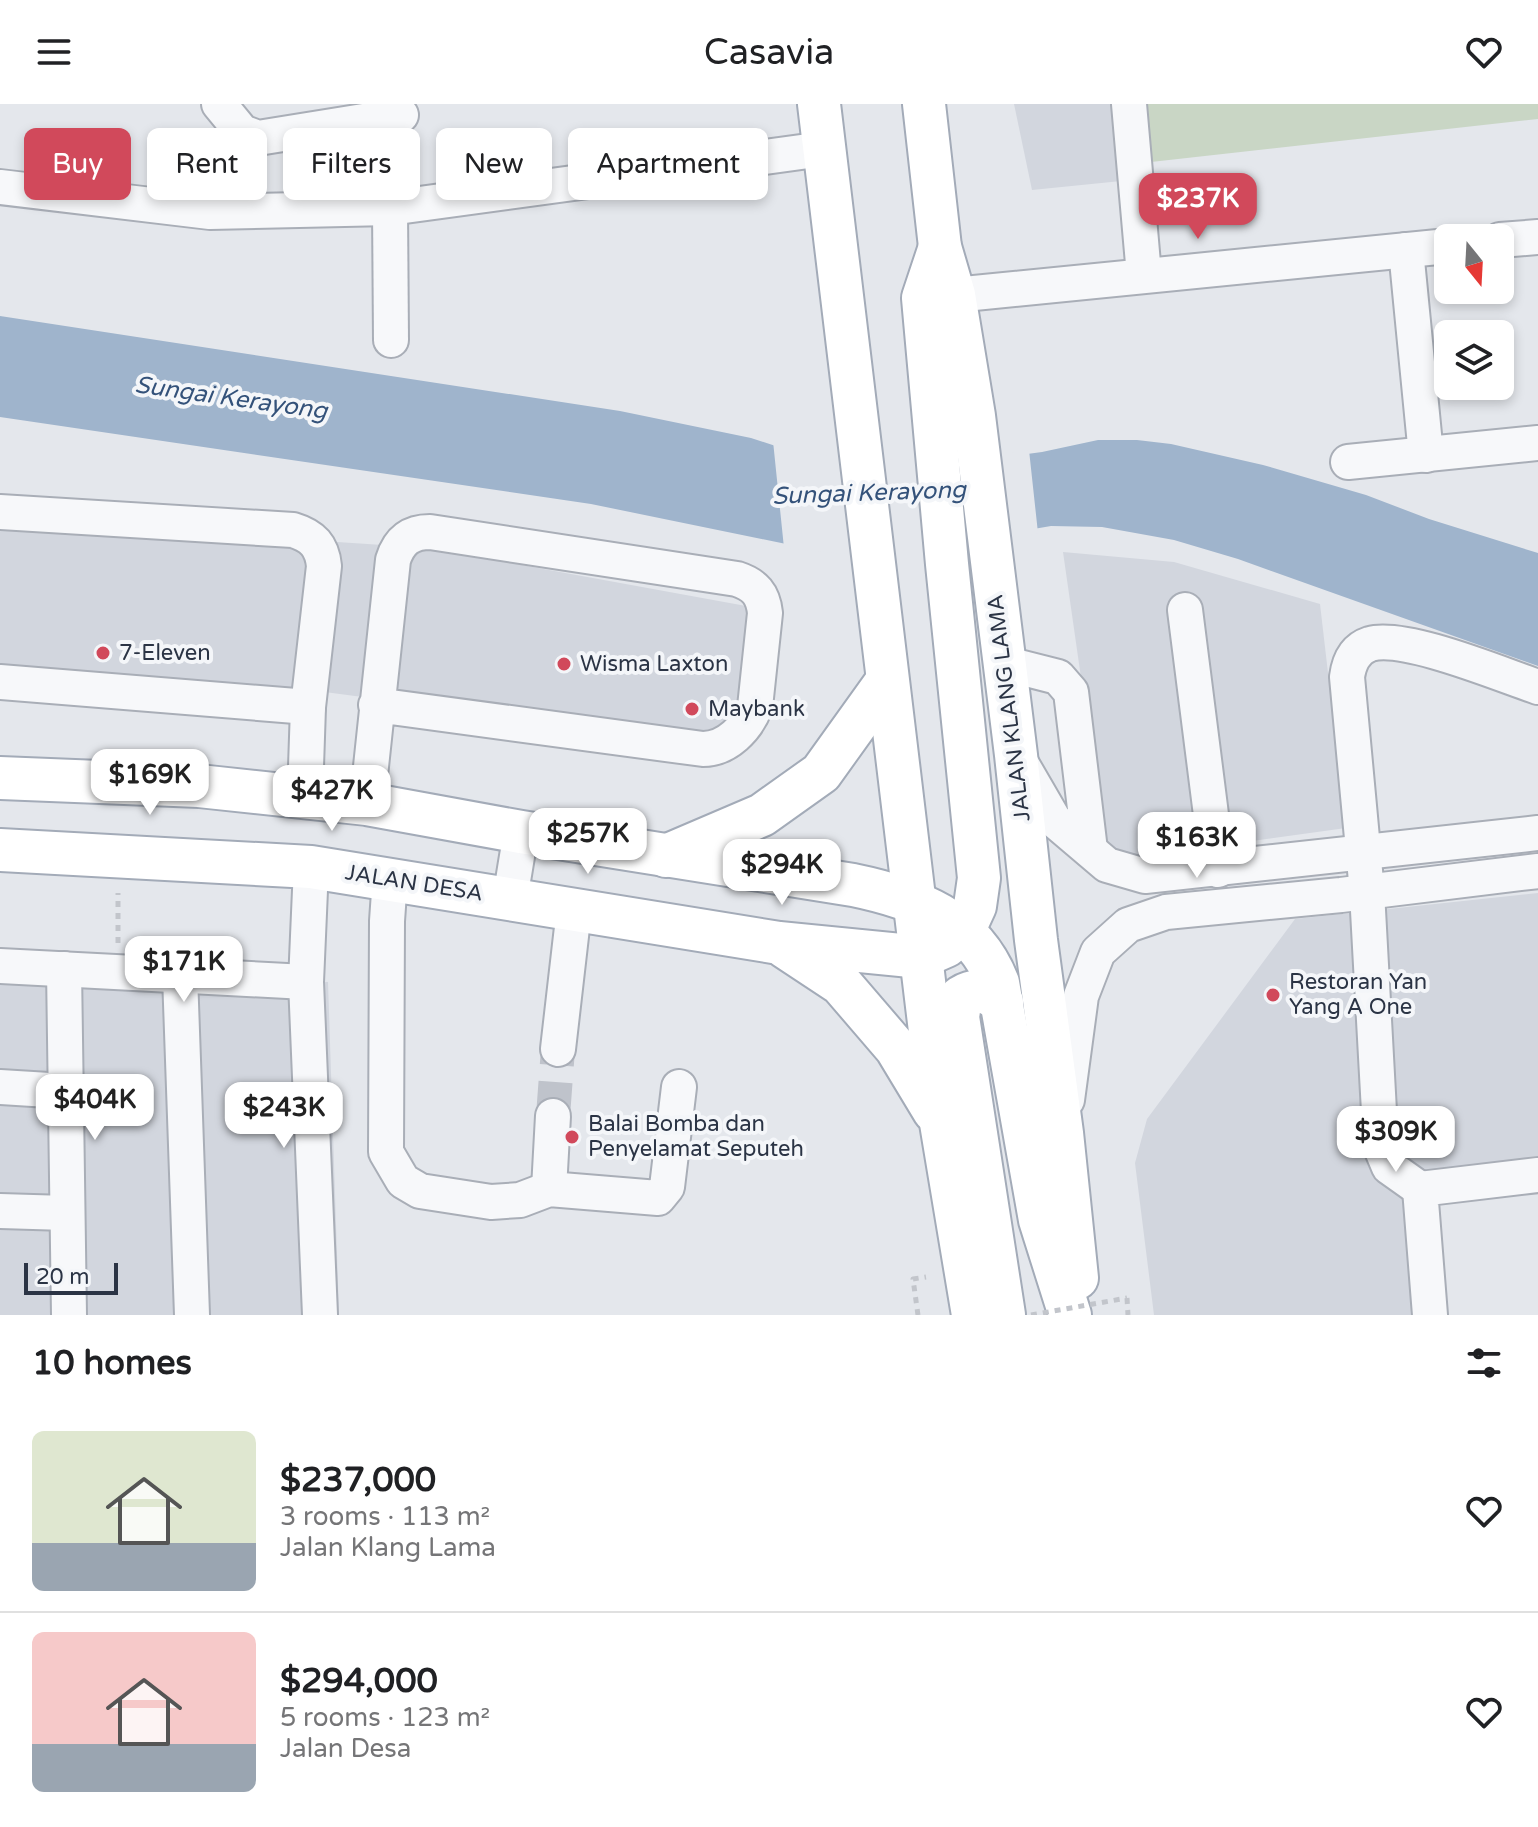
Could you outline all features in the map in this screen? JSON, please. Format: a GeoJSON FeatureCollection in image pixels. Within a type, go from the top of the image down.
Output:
{"type":"FeatureCollection","features":[{"type":"Feature","properties":{"kind":"main road"},"geometry":{"type":"LineString","coordinates":[[819,104],[941,1123],[973,1315]]}},
{"type":"Feature","properties":{"kind":"main road","name":"JALAN KLANG LAMA"},"geometry":{"type":"LineString","coordinates":[[924,104],[940,247],[954,295],[954,418],[992,559],[1036,940],[1062,1133],[1081,1315]]}},
{"type":"Feature","properties":{"kind":"main road"},"geometry":{"type":"LineString","coordinates":[[921,957],[946,946],[964,930],[975,906],[979,878],[947,564],[954,418],[923,298],[940,247]]}},
{"type":"Feature","properties":{"kind":"main road"},"geometry":{"type":"LineString","coordinates":[[666,856],[762,815],[821,773],[887,681]]}},
{"type":"Feature","properties":{"kind":"main road"},"geometry":{"type":"LineString","coordinates":[[0,778],[199,786],[367,804],[853,885],[893,893],[914,901],[964,930],[990,963],[1002,1002],[1040,1220],[1070,1315]]}},
{"type":"Feature","properties":{"kind":"main road","name":"JALAN DESA"},"geometry":{"type":"LineString","coordinates":[[0,850],[311,867],[779,943],[921,957]]}},
{"type":"Feature","properties":{"kind":"main road"},"geometry":{"type":"LineString","coordinates":[[779,943],[841,984],[896,1048],[941,1123]]}},
{"type":"Feature","properties":{"kind":"main road"},"geometry":{"type":"LineString","coordinates":[[1002,1002],[988,992],[967,993],[961,997],[958,1017],[1004,1315]]}},
{"type":"Feature","properties":{"kind":"street"},"geometry":{"type":"LineString","coordinates":[[219,104],[242,132],[258,138],[401,115]]}},
{"type":"Feature","properties":{"kind":"street"},"geometry":{"type":"LineString","coordinates":[[1129,104],[1144,275]]}},
{"type":"Feature","properties":{"kind":"street"},"geometry":{"type":"LineString","coordinates":[[0,187],[210,212],[390,208],[823,149]]}},
{"type":"Feature","properties":{"kind":"street"},"geometry":{"type":"LineString","coordinates":[[390,208],[391,340]]}},
{"type":"Feature","properties":{"kind":"street"},"geometry":{"type":"LineString","coordinates":[[1514,239],[1538,237]]}},
{"type":"Feature","properties":{"kind":"street"},"geometry":{"type":"LineString","coordinates":[[954,295],[1434,247]]}},
{"type":"Feature","properties":{"kind":"street"},"geometry":{"type":"LineString","coordinates":[[1406,250],[1426,455]]}},
{"type":"Feature","properties":{"kind":"street"},"geometry":{"type":"LineString","coordinates":[[1348,462],[1538,443]]}},
{"type":"Feature","properties":{"kind":"street"},"geometry":{"type":"LineString","coordinates":[[0,512],[293,530],[306,534],[316,542],[324,566],[308,707],[305,797]]}},
{"type":"Feature","properties":{"kind":"street"},"geometry":{"type":"LineString","coordinates":[[367,804],[376,705],[393,560],[405,538],[417,532],[445,534],[737,579],[749,583],[763,601],[765,613],[755,707],[732,738],[719,748],[703,749],[376,705]]}},
{"type":"Feature","properties":{"kind":"street"},"geometry":{"type":"LineString","coordinates":[[1185,610],[1218,870]]}},
{"type":"Feature","properties":{"kind":"street"},"geometry":{"type":"LineString","coordinates":[[1538,687],[1416,646],[1381,642],[1367,645],[1356,653],[1349,664],[1347,677],[1367,892],[1382,1154],[1389,1167],[1420,1189],[1538,1175]]}},
{"type":"Feature","properties":{"kind":"street"},"geometry":{"type":"LineString","coordinates":[[1003,663],[1058,677],[1071,692],[1090,850]]}},
{"type":"Feature","properties":{"kind":"street"},"geometry":{"type":"LineString","coordinates":[[0,682],[308,707]]}},
{"type":"Feature","properties":{"kind":"street"},"geometry":{"type":"LineString","coordinates":[[1016,755],[1054,820],[1107,865],[1145,876],[1538,833]]}},
{"type":"Feature","properties":{"kind":"street"},"geometry":{"type":"LineString","coordinates":[[510,899],[521,832]]}},
{"type":"Feature","properties":{"kind":"street"},"geometry":{"type":"LineString","coordinates":[[311,867],[306,982],[320,1315]]}},
{"type":"Feature","properties":{"kind":"street"},"geometry":{"type":"LineString","coordinates":[[1062,1133],[1081,996],[1098,952],[1128,925],[1166,912],[1538,871]]}},
{"type":"Feature","properties":{"kind":"street"},"geometry":{"type":"LineString","coordinates":[[390,878],[386,1152],[403,1181],[420,1191],[491,1202],[520,1200],[549,1189],[651,1199],[664,1194],[679,1087]]}},
{"type":"Feature","properties":{"kind":"street"},"geometry":{"type":"LineString","coordinates":[[558,1049],[574,910]]}},
{"type":"Feature","properties":{"kind":"street"},"geometry":{"type":"LineString","coordinates":[[0,966],[306,982]]}},
{"type":"Feature","properties":{"kind":"street"},"geometry":{"type":"LineString","coordinates":[[64,969],[69,1315]]}},
{"type":"Feature","properties":{"kind":"street"},"geometry":{"type":"LineString","coordinates":[[180,975],[192,1315]]}},
{"type":"Feature","properties":{"kind":"street"},"geometry":{"type":"LineString","coordinates":[[0,1087],[65,1091]]}},
{"type":"Feature","properties":{"kind":"street"},"geometry":{"type":"LineString","coordinates":[[549,1189],[553,1116]]}},
{"type":"Feature","properties":{"kind":"street"},"geometry":{"type":"LineString","coordinates":[[1420,1189],[1430,1315]]}},
{"type":"Feature","properties":{"kind":"street"},"geometry":{"type":"LineString","coordinates":[[0,1211],[66,1213]]}},
{"type":"Feature","properties":{"kind":"path"},"geometry":{"type":"LineString","coordinates":[[117,972],[118,892]]}},
{"type":"Feature","properties":{"kind":"path"},"geometry":{"type":"LineString","coordinates":[[918,1315],[913,1279],[926,1277]]}},
{"type":"Feature","properties":{"kind":"path"},"geometry":{"type":"LineString","coordinates":[[1031,1315],[1127,1298],[1128,1315]]}},
{"type":"Feature","properties":{"kind":"shaded area"},"geometry":{"type":"Polygon","coordinates":[[[1014,104],[1122,104],[1131,180],[1032,190],[1014,104]]]}},
{"type":"Feature","properties":{"kind":"shaded area"},"geometry":{"type":"Polygon","coordinates":[[[0,520],[428,548],[757,608],[747,708],[710,743],[302,689],[0,667],[0,520]]]}},
{"type":"Feature","properties":{"kind":"shaded area"},"geometry":{"type":"Polygon","coordinates":[[[1063,552],[1174,562],[1320,604],[1346,828],[1129,858],[1105,845],[1063,552]]]}},
{"type":"Feature","properties":{"kind":"shaded area"},"geometry":{"type":"Polygon","coordinates":[[[1538,893],[1538,1163],[1416,1177],[1419,1315],[1154,1315],[1135,1163],[1147,1119],[1295,919],[1538,893]]]}},
{"type":"Feature","properties":{"kind":"shaded area"},"geometry":{"type":"Polygon","coordinates":[[[0,956],[328,982],[339,1315],[0,1315],[0,956]]]}},
{"type":"Feature","properties":{"kind":"green space"},"geometry":{"type":"Polygon","coordinates":[[[1144,104],[1538,104],[1538,119],[1151,162],[1144,104]]]}},
{"type":"Feature","properties":{"kind":"water","name":"Sungai Kerayong"},"geometry":{"type":"Polygon","coordinates":[[[0,316],[620,411],[751,438],[831,461],[967,462],[1042,452],[1098,440],[1171,444],[1263,465],[1366,495],[1429,519],[1538,553],[1538,666],[1238,559],[1174,540],[1102,527],[1051,526],[968,540],[791,545],[591,504],[0,417],[0,316]]]}},
{"type":"Feature","properties":{"kind":"pier"},"geometry":{"type":"Polygon","coordinates":[[[773,441],[831,457],[903,460],[967,458],[1029,450],[1038,533],[969,544],[855,555],[784,548],[773,441]]]}},
{"type":"Feature","properties":{"kind":"tunnel"},"geometry":{"type":"LineString","coordinates":[[553,1116],[558,1049]]}},
{"type":"Feature","properties":{"kind":"place","name":"7-Eleven"},"geometry":{"type":"Point","coordinates":[103,653]}},
{"type":"Feature","properties":{"kind":"place","name":"Wisma Laxton"},"geometry":{"type":"Point","coordinates":[564,664]}},
{"type":"Feature","properties":{"kind":"place","name":"Maybank"},"geometry":{"type":"Point","coordinates":[692,709]}},
{"type":"Feature","properties":{"kind":"place","name":"Restoran Yan Yang A One"},"geometry":{"type":"Point","coordinates":[1273,995]}},
{"type":"Feature","properties":{"kind":"place","name":"Balai Bomba dan Penyelamat Seputeh"},"geometry":{"type":"Point","coordinates":[572,1137]}}]}
